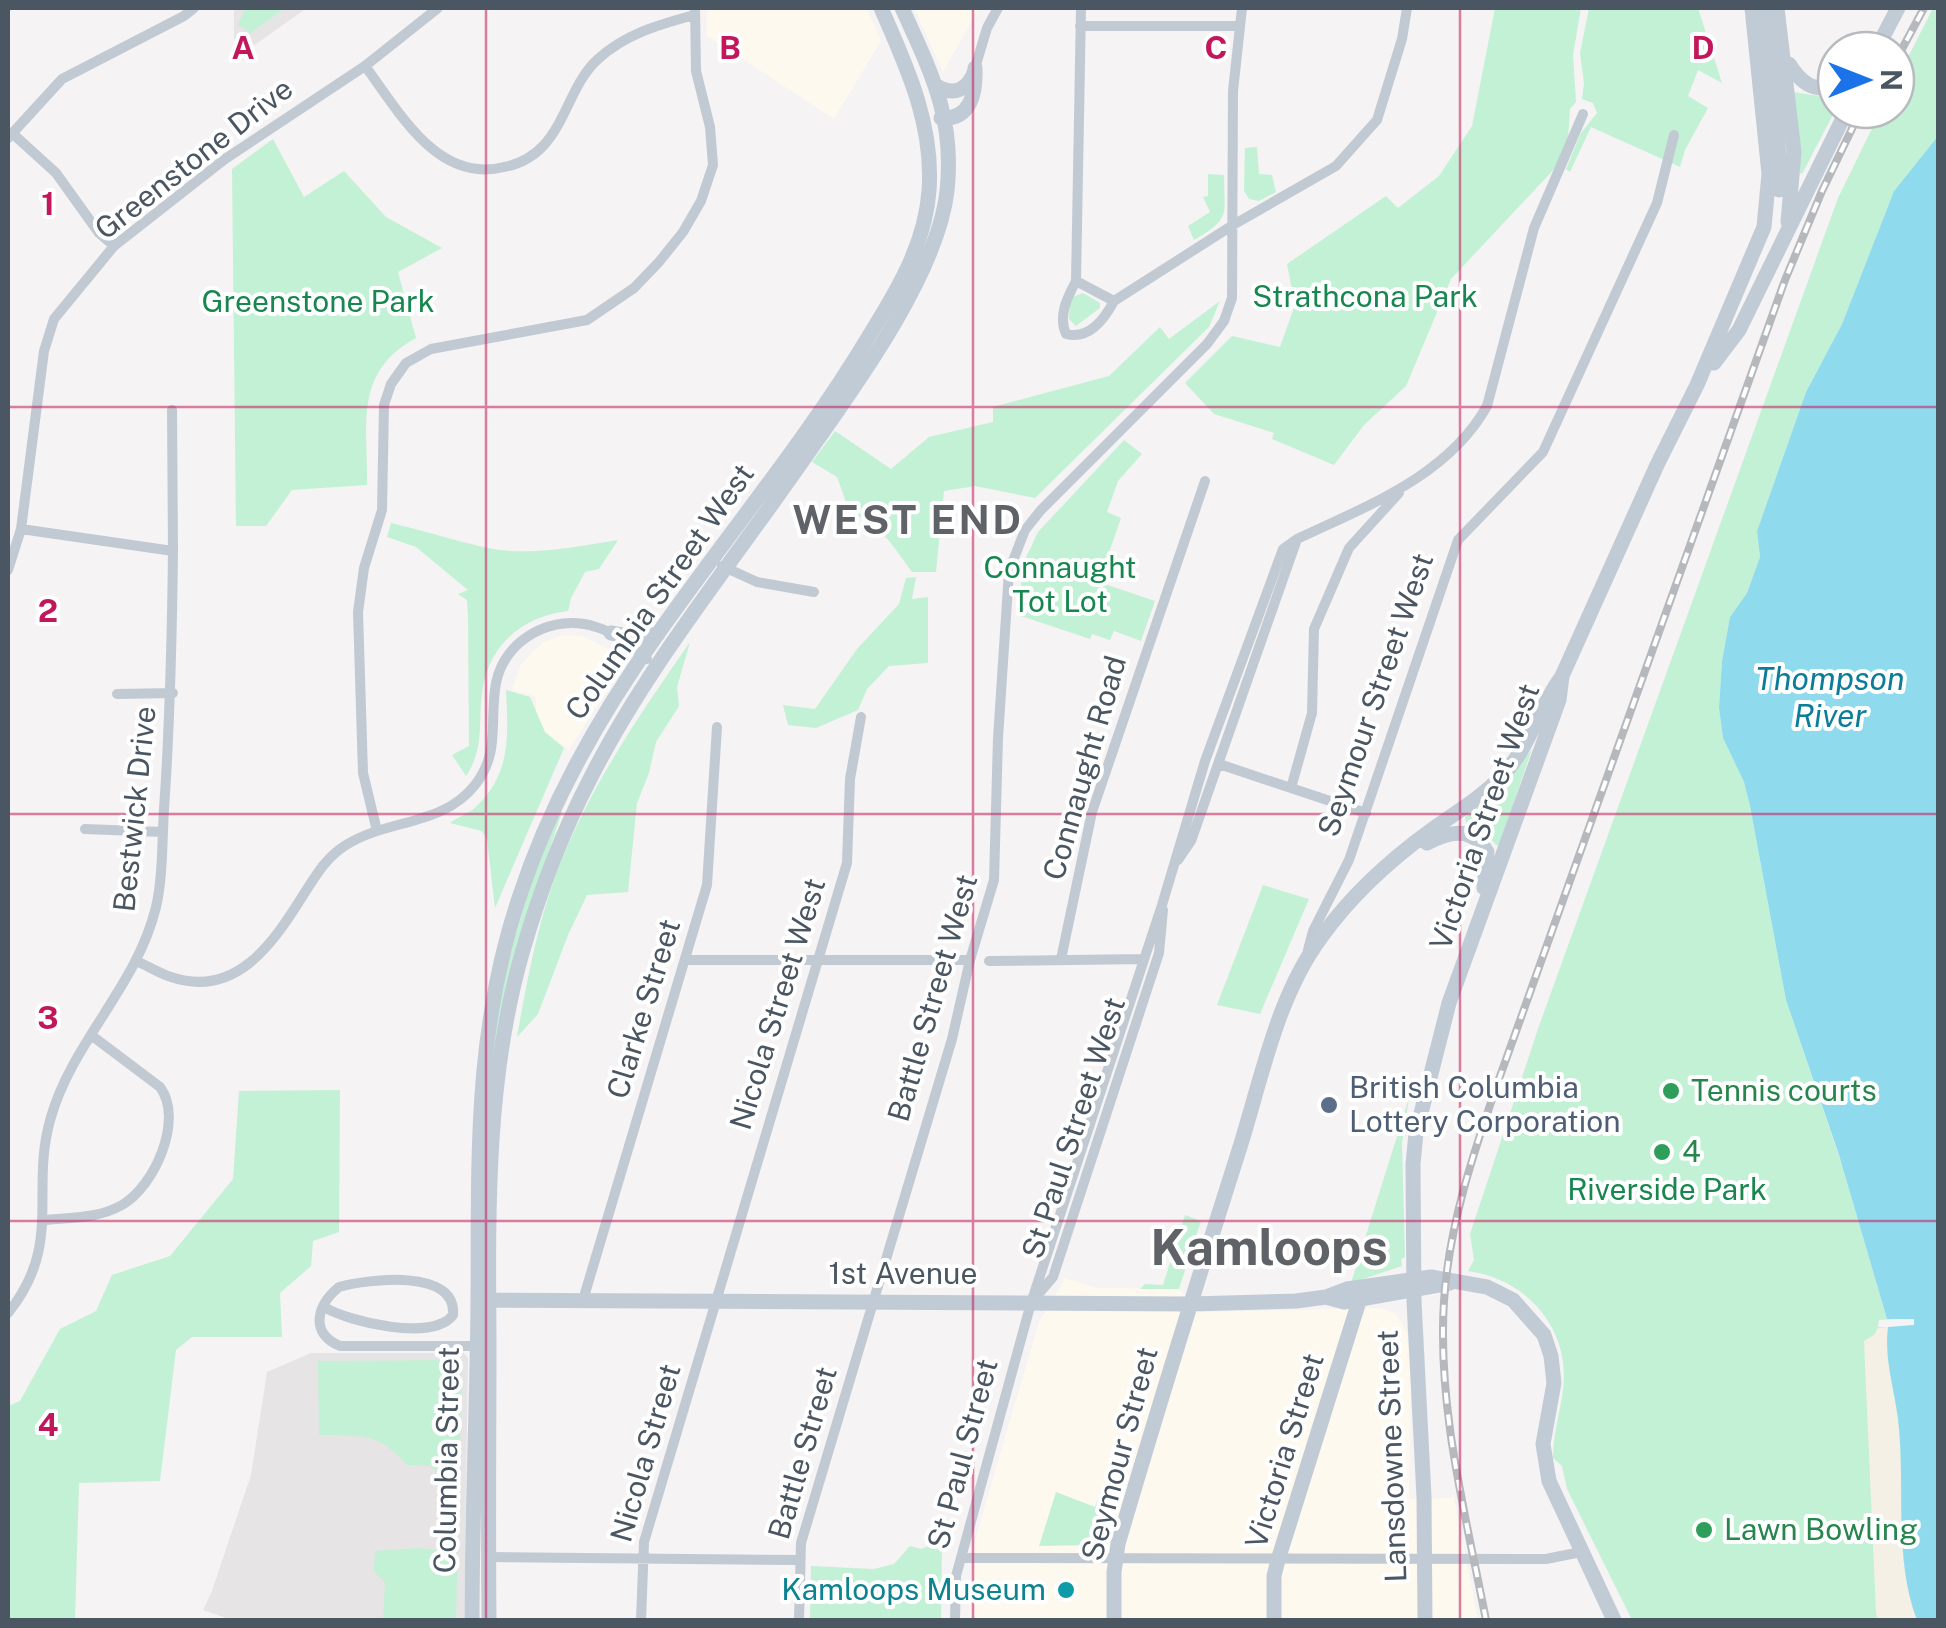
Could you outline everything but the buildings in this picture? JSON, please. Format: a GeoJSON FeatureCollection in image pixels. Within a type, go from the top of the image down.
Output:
{"type":"FeatureCollection","features":[{"type":"Feature","properties":{"kind":"main road","name":"Columbia Street West"},"geometry":{"type":"LineString","coordinates":[[484,1300],[494,1104],[509,1009],[538,900],[588,781],[720,565],[884,312],[920,237],[929,191],[930,159],[922,114],[881,8]]}},
{"type":"Feature","properties":{"kind":"main road","name":"Columbia Street West"},"geometry":{"type":"LineString","coordinates":[[484,1300],[480,1103],[492,1006],[519,897],[558,801],[592,735],[658,634],[720,565],[866,366],[935,242],[947,191],[947,120],[937,86],[902,8]]}},
{"type":"Feature","properties":{"kind":"main road","name":"Victoria Street West"},"geometry":{"type":"LineString","coordinates":[[1414,1285],[1416,1133],[1439,1035],[1559,700],[1562,676],[1756,250],[1769,198],[1770,174],[1752,8]]}},
{"type":"Feature","properties":{"kind":"main road"},"geometry":{"type":"LineString","coordinates":[[1708,370],[1766,253],[1778,199],[1780,167],[1766,8]]}},
{"type":"Feature","properties":{"kind":"main road"},"geometry":{"type":"LineString","coordinates":[[1777,8],[1794,152],[1788,231]]}},
{"type":"Feature","properties":{"kind":"main road"},"geometry":{"type":"LineString","coordinates":[[1784,56],[1799,79],[1816,88]]}},
{"type":"Feature","properties":{"kind":"main road"},"geometry":{"type":"LineString","coordinates":[[922,114],[947,120],[962,114],[973,98],[976,68]]}},
{"type":"Feature","properties":{"kind":"main road"},"geometry":{"type":"LineString","coordinates":[[937,86],[948,92],[962,89],[976,68]]}},
{"type":"Feature","properties":{"kind":"main road","name":"Victoria Street West"},"geometry":{"type":"LineString","coordinates":[[1697,386],[1739,330],[1837,130]]}},
{"type":"Feature","properties":{"kind":"main road"},"geometry":{"type":"LineString","coordinates":[[611,634],[658,634]]}},
{"type":"Feature","properties":{"kind":"main road","name":"Seymour Street West"},"geometry":{"type":"LineString","coordinates":[[1190,1304],[1279,1023],[1304,965],[1343,910],[1397,858],[1475,801],[1506,773],[1562,676]]}},
{"type":"Feature","properties":{"kind":"main road"},"geometry":{"type":"LineString","coordinates":[[1397,858],[1446,834],[1456,832],[1476,838],[1487,852],[1487,866],[1472,936]]}},
{"type":"Feature","properties":{"kind":"main road"},"geometry":{"type":"LineString","coordinates":[[1414,1285],[1431,1277],[1487,1287],[1508,1296],[1546,1341],[1554,1378],[1544,1430],[1544,1462],[1552,1491],[1614,1620]]}},
{"type":"Feature","properties":{"kind":"main road"},"geometry":{"type":"LineString","coordinates":[[1360,1299],[1365,1291],[1394,1283]]}},
{"type":"Feature","properties":{"kind":"main road","name":"1st Avenue"},"geometry":{"type":"LineString","coordinates":[[484,1300],[1190,1304],[1326,1297],[1347,1289],[1394,1283],[1414,1285]]}},
{"type":"Feature","properties":{"kind":"main road","name":"1st Avenue"},"geometry":{"type":"LineString","coordinates":[[1326,1297],[1344,1302],[1414,1285]]}},
{"type":"Feature","properties":{"kind":"main road","name":"Lansdowne Street"},"geometry":{"type":"LineString","coordinates":[[1414,1285],[1426,1559],[1425,1620]]}},
{"type":"Feature","properties":{"kind":"main road","name":"Victoria Street"},"geometry":{"type":"LineString","coordinates":[[1274,1620],[1278,1560],[1360,1299]]}},
{"type":"Feature","properties":{"kind":"main road","name":"Columbia Street"},"geometry":{"type":"LineString","coordinates":[[472,1620],[484,1300]]}},
{"type":"Feature","properties":{"kind":"main road","name":"Seymour Street"},"geometry":{"type":"LineString","coordinates":[[1114,1620],[1116,1559],[1190,1304]]}},
{"type":"Feature","properties":{"kind":"main road","name":"Columbia Street"},"geometry":{"type":"LineString","coordinates":[[483,1346],[489,1620]]}},
{"type":"Feature","properties":{"kind":"street"},"geometry":{"type":"LineString","coordinates":[[114,246],[99,233],[56,173],[10,136],[62,79],[194,8]]}},
{"type":"Feature","properties":{"kind":"street","name":"Greenstone Drive"},"geometry":{"type":"LineString","coordinates":[[8,570],[22,529],[44,350],[54,320],[114,246],[225,159],[364,66],[438,8]]}},
{"type":"Feature","properties":{"kind":"street"},"geometry":{"type":"LineString","coordinates":[[976,68],[987,28],[998,8]]}},
{"type":"Feature","properties":{"kind":"street"},"geometry":{"type":"LineString","coordinates":[[1080,8],[1076,280],[1065,303],[1062,325],[1066,334],[1075,337],[1089,332],[1114,301],[1233,225],[1336,166],[1377,120],[1407,8]]}},
{"type":"Feature","properties":{"kind":"street","name":"Battle Street West"},"geometry":{"type":"LineString","coordinates":[[872,1301],[952,1039],[994,880],[1006,591],[1012,561],[1026,530],[1042,510],[1220,328],[1232,298],[1233,92],[1242,8]]}},
{"type":"Feature","properties":{"kind":"street"},"geometry":{"type":"LineString","coordinates":[[364,66],[426,146],[456,166],[487,172],[522,163],[545,144],[595,62],[636,31],[694,11],[696,71],[710,127],[713,166],[701,201],[683,232],[634,288],[587,320],[431,349],[406,364],[388,394],[384,404],[382,510],[364,568],[358,612],[363,774],[377,831]]}},
{"type":"Feature","properties":{"kind":"street"},"geometry":{"type":"LineString","coordinates":[[1080,26],[1240,26]]}},
{"type":"Feature","properties":{"kind":"street"},"geometry":{"type":"LineString","coordinates":[[1291,788],[1312,713],[1314,629],[1350,548],[1403,490],[1473,431],[1487,406],[1534,228],[1583,114]]}},
{"type":"Feature","properties":{"kind":"street","name":"Seymour Street West"},"geometry":{"type":"LineString","coordinates":[[1304,965],[1313,931],[1350,860],[1458,540],[1543,452],[1657,203],[1674,134]]}},
{"type":"Feature","properties":{"kind":"street"},"geometry":{"type":"LineString","coordinates":[[1076,280],[1114,301]]}},
{"type":"Feature","properties":{"kind":"street","name":"Bestwick Drive"},"geometry":{"type":"LineString","coordinates":[[8,1312],[32,1274],[40,1251],[45,1220],[44,1152],[62,1084],[136,961],[156,907],[172,693],[172,410]]}},
{"type":"Feature","properties":{"kind":"street","name":"Connaught Road"},"geometry":{"type":"LineString","coordinates":[[1061,959],[1092,812],[1205,481]]}},
{"type":"Feature","properties":{"kind":"street"},"geometry":{"type":"LineString","coordinates":[[1297,538],[1403,490]]}},
{"type":"Feature","properties":{"kind":"street"},"geometry":{"type":"LineString","coordinates":[[22,529],[174,550]]}},
{"type":"Feature","properties":{"kind":"street","name":"St Paul Street West"},"geometry":{"type":"LineString","coordinates":[[1172,869],[1191,841],[1297,538]]}},
{"type":"Feature","properties":{"kind":"street","name":"St Paul Street West"},"geometry":{"type":"LineString","coordinates":[[1031,1303],[1241,659],[1284,550],[1297,538]]}},
{"type":"Feature","properties":{"kind":"street"},"geometry":{"type":"LineString","coordinates":[[720,565],[756,582],[814,592]]}},
{"type":"Feature","properties":{"kind":"street"},"geometry":{"type":"LineString","coordinates":[[136,961],[172,978],[190,980],[208,980],[238,971],[264,952],[279,934],[333,853],[377,831],[440,813],[468,794],[493,752],[497,678],[503,662],[526,636],[553,623],[580,623],[611,634],[658,668]]}},
{"type":"Feature","properties":{"kind":"street"},"geometry":{"type":"LineString","coordinates":[[118,694],[172,693]]}},
{"type":"Feature","properties":{"kind":"street","name":"Nicola Street West"},"geometry":{"type":"LineString","coordinates":[[715,1301],[847,863],[850,780],[861,717]]}},
{"type":"Feature","properties":{"kind":"street","name":"Clarke Street"},"geometry":{"type":"LineString","coordinates":[[583,1300],[707,885],[717,727]]}},
{"type":"Feature","properties":{"kind":"street"},"geometry":{"type":"LineString","coordinates":[[1219,764],[1366,813]]}},
{"type":"Feature","properties":{"kind":"street"},"geometry":{"type":"LineString","coordinates":[[85,829],[163,832]]}},
{"type":"Feature","properties":{"kind":"street","name":"St Paul Street West"},"geometry":{"type":"LineString","coordinates":[[1031,1303],[1053,1277],[1159,953],[1164,926],[1162,905]]}},
{"type":"Feature","properties":{"kind":"street"},"geometry":{"type":"LineString","coordinates":[[989,961],[1144,959]]}},
{"type":"Feature","properties":{"kind":"street"},"geometry":{"type":"LineString","coordinates":[[686,960],[970,960]]}},
{"type":"Feature","properties":{"kind":"street"},"geometry":{"type":"LineString","coordinates":[[45,1220],[97,1216],[125,1203],[140,1189],[168,1136],[171,1112],[160,1087],[91,1035]]}},
{"type":"Feature","properties":{"kind":"street"},"geometry":{"type":"LineString","coordinates":[[324,1307],[392,1328],[450,1320],[450,1297],[441,1288],[425,1283],[391,1281],[342,1286],[334,1290],[318,1316],[321,1332],[326,1340],[340,1346],[483,1346]]}},
{"type":"Feature","properties":{"kind":"street","name":"Nicola Street"},"geometry":{"type":"LineString","coordinates":[[641,1620],[641,1559],[715,1301]]}},
{"type":"Feature","properties":{"kind":"street","name":"Battle Street"},"geometry":{"type":"LineString","coordinates":[[799,1620],[801,1543],[872,1301]]}},
{"type":"Feature","properties":{"kind":"street","name":"St Paul Street"},"geometry":{"type":"LineString","coordinates":[[956,1620],[956,1576],[1031,1303]]}},
{"type":"Feature","properties":{"kind":"street"},"geometry":{"type":"LineString","coordinates":[[961,1558],[1546,1560],[1581,1552]]}},
{"type":"Feature","properties":{"kind":"street"},"geometry":{"type":"LineString","coordinates":[[489,1556],[799,1560]]}},
{"type":"Feature","properties":{"kind":"shaded area"},"geometry":{"type":"Polygon","coordinates":[[[234,8],[307,8],[240,55],[234,40],[234,8]]]}},
{"type":"Feature","properties":{"kind":"shaded area"},"geometry":{"type":"Polygon","coordinates":[[[707,8],[867,8],[881,41],[834,119],[706,35],[707,8]]]}},
{"type":"Feature","properties":{"kind":"shaded area"},"geometry":{"type":"Polygon","coordinates":[[[914,8],[979,8],[943,72],[914,8]]]}},
{"type":"Feature","properties":{"kind":"shaded area"},"geometry":{"type":"Polygon","coordinates":[[[564,635],[583,636],[616,653],[621,669],[569,750],[545,732],[536,713],[536,697],[512,690],[520,666],[531,653],[544,642],[564,635]]]}},
{"type":"Feature","properties":{"kind":"shaded area"},"geometry":{"type":"Polygon","coordinates":[[[1065,1278],[1099,1288],[1179,1289],[1199,1312],[1380,1308],[1395,1313],[1407,1332],[1411,1376],[1409,1499],[1454,1498],[1478,1620],[969,1620],[975,1540],[1039,1322],[1065,1278]]]}},
{"type":"Feature","properties":{"kind":"shaded area"},"geometry":{"type":"Polygon","coordinates":[[[311,1353],[464,1353],[468,1358],[464,1620],[229,1619],[203,1610],[251,1475],[267,1372],[311,1353]]]}},
{"type":"Feature","properties":{"kind":"green space"},"geometry":{"type":"Polygon","coordinates":[[[245,8],[285,8],[251,33],[238,25],[245,8]]]}},
{"type":"Feature","properties":{"kind":"green space","name":"Strathcona Park"},"geometry":{"type":"Polygon","coordinates":[[[1495,8],[1581,8],[1573,55],[1576,102],[1570,109],[1568,139],[1558,165],[1451,279],[1406,386],[1364,425],[1334,465],[1272,439],[1274,433],[1214,414],[1185,383],[1232,336],[1280,347],[1295,305],[1287,264],[1386,196],[1398,208],[1439,176],[1472,126],[1495,8]]]}},
{"type":"Feature","properties":{"kind":"green space"},"geometry":{"type":"Polygon","coordinates":[[[1589,8],[1698,8],[1722,83],[1698,70],[1688,96],[1708,108],[1680,167],[1591,127],[1570,172],[1566,169],[1581,133],[1597,113],[1593,103],[1582,99],[1580,53],[1589,8]]]}},
{"type":"Feature","properties":{"kind":"green space","name":"Riverside Park"},"geometry":{"type":"Polygon","coordinates":[[[1933,8],[1938,8],[1938,136],[1894,191],[1842,324],[1806,392],[1757,531],[1760,557],[1747,593],[1730,617],[1719,708],[1723,738],[1744,782],[1750,806],[1786,1000],[1842,1165],[1887,1319],[1915,1318],[1879,1320],[1878,1327],[1888,1327],[1888,1362],[1900,1444],[1905,1571],[1917,1620],[1632,1620],[1567,1489],[1562,1466],[1553,1458],[1563,1390],[1560,1347],[1541,1311],[1526,1296],[1509,1284],[1468,1271],[1474,1260],[1470,1234],[1539,1026],[1838,198],[1871,130],[1916,130],[1916,42],[1933,8]]]}},
{"type":"Feature","properties":{"kind":"green space"},"geometry":{"type":"Polygon","coordinates":[[[1793,92],[1816,95],[1816,130],[1825,130],[1802,174],[1793,92]]]}},
{"type":"Feature","properties":{"kind":"green space","name":"Greenstone Park"},"geometry":{"type":"Polygon","coordinates":[[[273,139],[304,197],[344,171],[386,217],[442,248],[398,272],[416,338],[396,352],[373,384],[366,421],[367,485],[292,490],[266,526],[236,526],[232,169],[273,139]]]}},
{"type":"Feature","properties":{"kind":"green space"},"geometry":{"type":"Polygon","coordinates":[[[1257,147],[1259,174],[1272,175],[1276,192],[1259,201],[1249,199],[1244,191],[1245,148],[1257,147]]]}},
{"type":"Feature","properties":{"kind":"green space"},"geometry":{"type":"Polygon","coordinates":[[[1208,174],[1224,175],[1225,207],[1215,226],[1194,240],[1188,226],[1210,212],[1203,197],[1208,196],[1208,174]]]}},
{"type":"Feature","properties":{"kind":"green space"},"geometry":{"type":"Polygon","coordinates":[[[1083,293],[1100,303],[1100,308],[1076,326],[1069,319],[1070,298],[1083,293]]]}},
{"type":"Feature","properties":{"kind":"green space"},"geometry":{"type":"Polygon","coordinates":[[[1220,301],[1209,327],[1035,498],[975,486],[944,491],[936,572],[912,572],[878,529],[850,513],[837,477],[812,462],[835,431],[891,469],[929,437],[993,422],[993,407],[1109,376],[1160,327],[1169,339],[1220,301]]]}},
{"type":"Feature","properties":{"kind":"green space","name":"Connaught Tot Lot"},"geometry":{"type":"Polygon","coordinates":[[[1124,440],[1142,454],[1118,481],[1107,512],[1121,518],[1099,582],[1155,601],[1141,641],[1114,631],[1110,640],[1092,634],[1090,639],[1018,615],[1023,564],[1038,532],[1124,440]]]}},
{"type":"Feature","properties":{"kind":"green space"},"geometry":{"type":"Polygon","coordinates":[[[391,523],[500,550],[550,550],[618,540],[599,569],[585,572],[568,611],[524,625],[502,644],[487,671],[476,754],[466,776],[452,755],[469,746],[467,600],[458,594],[468,590],[416,547],[387,537],[391,523]]]}},
{"type":"Feature","properties":{"kind":"green space"},"geometry":{"type":"Polygon","coordinates":[[[916,577],[912,599],[928,597],[928,663],[889,666],[867,689],[858,710],[816,728],[788,725],[783,705],[815,709],[857,649],[899,604],[906,578],[916,577]]]}},
{"type":"Feature","properties":{"kind":"green space"},"geometry":{"type":"Polygon","coordinates":[[[690,642],[677,687],[679,706],[656,742],[637,803],[628,892],[587,895],[538,1014],[517,1037],[542,920],[565,852],[606,770],[690,642]]]}},
{"type":"Feature","properties":{"kind":"green space"},"geometry":{"type":"Polygon","coordinates":[[[506,690],[530,697],[545,732],[564,748],[495,908],[487,839],[482,831],[450,823],[476,807],[488,794],[502,766],[507,738],[506,690]]]}},
{"type":"Feature","properties":{"kind":"green space"},"geometry":{"type":"Polygon","coordinates":[[[1532,749],[1499,846],[1496,845],[1483,830],[1466,823],[1465,817],[1507,780],[1532,749]]]}},
{"type":"Feature","properties":{"kind":"green space"},"geometry":{"type":"Polygon","coordinates":[[[559,811],[562,812],[520,938],[492,1073],[488,1072],[503,979],[531,883],[559,811]]]}},
{"type":"Feature","properties":{"kind":"green space"},"geometry":{"type":"Polygon","coordinates":[[[1263,885],[1309,899],[1260,1014],[1217,1005],[1263,885]]]}},
{"type":"Feature","properties":{"kind":"green space"},"geometry":{"type":"Polygon","coordinates":[[[340,1090],[339,1232],[313,1241],[311,1266],[280,1293],[282,1337],[192,1337],[176,1350],[160,1481],[79,1483],[75,1620],[8,1620],[8,1406],[20,1401],[60,1329],[96,1311],[112,1275],[170,1256],[233,1179],[239,1091],[340,1090]]]}},
{"type":"Feature","properties":{"kind":"green space"},"geometry":{"type":"Polygon","coordinates":[[[1409,1098],[1402,1143],[1405,1257],[1401,1259],[1402,1266],[1351,1283],[1409,1098]]]}},
{"type":"Feature","properties":{"kind":"green space"},"geometry":{"type":"Polygon","coordinates":[[[1185,1215],[1201,1221],[1179,1289],[1140,1289],[1145,1284],[1163,1285],[1185,1215]]]}},
{"type":"Feature","properties":{"kind":"green space"},"geometry":{"type":"Polygon","coordinates":[[[462,1360],[456,1620],[383,1620],[385,1582],[374,1572],[375,1551],[446,1551],[444,1481],[431,1466],[407,1465],[377,1441],[319,1435],[318,1361],[462,1360]]]}},
{"type":"Feature","properties":{"kind":"green space"},"geometry":{"type":"Polygon","coordinates":[[[1101,1491],[1116,1494],[1101,1545],[1039,1546],[1056,1492],[1095,1507],[1101,1491]]]}},
{"type":"Feature","properties":{"kind":"green space"},"geometry":{"type":"Polygon","coordinates":[[[935,1543],[942,1545],[941,1620],[810,1620],[811,1566],[874,1569],[894,1564],[910,1546],[921,1549],[935,1543]]]}},
{"type":"Feature","properties":{"kind":"sand"},"geometry":{"type":"Polygon","coordinates":[[[1888,1327],[1888,1362],[1900,1444],[1905,1571],[1917,1620],[1878,1620],[1876,1612],[1864,1341],[1878,1328],[1888,1327]]]}},
{"type":"Feature","properties":{"kind":"water","name":"Thompson River"},"geometry":{"type":"Polygon","coordinates":[[[1938,136],[1938,1620],[1917,1620],[1905,1571],[1900,1444],[1887,1339],[1888,1327],[1914,1325],[1914,1319],[1887,1319],[1839,1155],[1786,1000],[1750,806],[1744,782],[1723,738],[1719,708],[1730,617],[1747,593],[1760,557],[1757,531],[1806,392],[1842,324],[1894,191],[1938,136]]]}},
{"type":"Feature","properties":{"kind":"railway"},"geometry":{"type":"LineString","coordinates":[[1912,30],[1924,8]]}},
{"type":"Feature","properties":{"kind":"railway"},"geometry":{"type":"LineString","coordinates":[[1486,1620],[1455,1462],[1445,1381],[1444,1301],[1457,1216],[1499,1079],[1785,280],[1851,130]]}},
{"type":"Feature","properties":{"kind":"place","name":"Tennis courts"},"geometry":{"type":"Point","coordinates":[1671,1091]}},
{"type":"Feature","properties":{"kind":"place","name":"British Columbia Lottery Corporation"},"geometry":{"type":"Point","coordinates":[1329,1105]}},
{"type":"Feature","properties":{"kind":"place","name":"4"},"geometry":{"type":"Point","coordinates":[1662,1152]}},
{"type":"Feature","properties":{"kind":"place","name":"Lawn Bowling"},"geometry":{"type":"Point","coordinates":[1704,1530]}},
{"type":"Feature","properties":{"kind":"place","name":"Kamloops Museum"},"geometry":{"type":"Point","coordinates":[1066,1590]}},
{"type":"Feature","properties":{"kind":"district","name":"WEST END"},"geometry":{"type":"Point","coordinates":[908,520]}},
{"type":"Feature","properties":{"kind":"district","name":"Kamloops"},"geometry":{"type":"Point","coordinates":[1269,1247]}}]}
